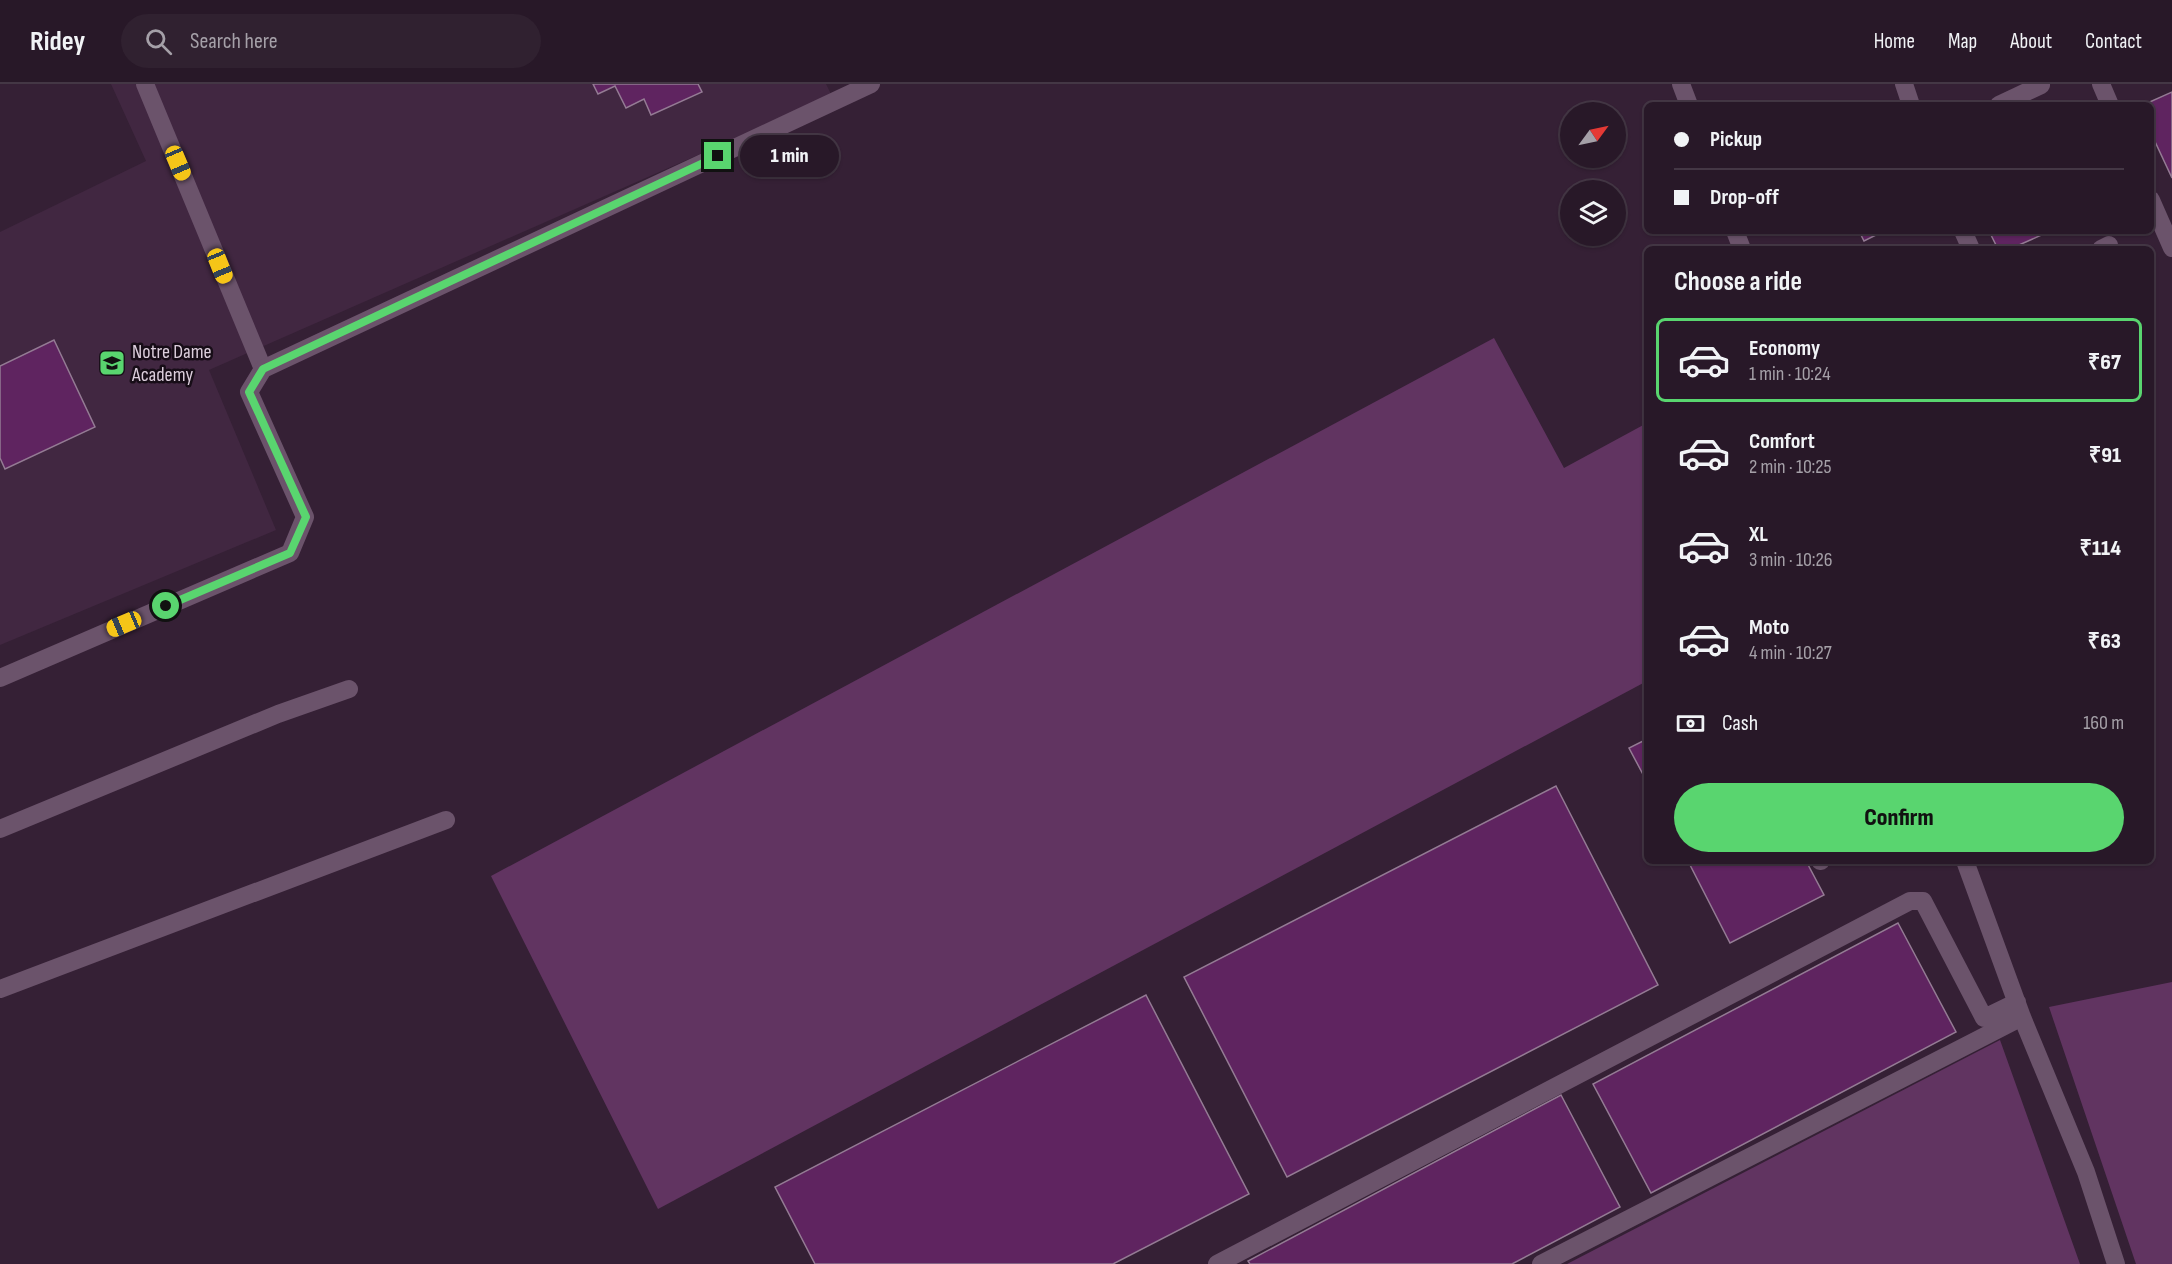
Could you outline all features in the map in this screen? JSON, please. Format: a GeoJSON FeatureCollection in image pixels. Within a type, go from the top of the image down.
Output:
{"type":"FeatureCollection","features":[{"type":"Feature","properties":{"kind":"street"},"geometry":{"type":"LineString","coordinates":[[145,84],[263,369]]}},
{"type":"Feature","properties":{"kind":"street"},"geometry":{"type":"LineString","coordinates":[[0,678],[290,553],[306,517],[249,392],[263,369],[871,84]]}},
{"type":"Feature","properties":{"kind":"street"},"geometry":{"type":"LineString","coordinates":[[1682,84],[1688,102]]}},
{"type":"Feature","properties":{"kind":"street"},"geometry":{"type":"LineString","coordinates":[[1904,84],[1910,102]]}},
{"type":"Feature","properties":{"kind":"street"},"geometry":{"type":"LineString","coordinates":[[2101,84],[2109,102]]}},
{"type":"Feature","properties":{"kind":"street"},"geometry":{"type":"LineString","coordinates":[[2005,102],[2041,85]]}},
{"type":"Feature","properties":{"kind":"street"},"geometry":{"type":"LineString","coordinates":[[2154,207],[2172,248]]}},
{"type":"Feature","properties":{"kind":"street"},"geometry":{"type":"LineString","coordinates":[[0,829],[278,714],[349,689]]}},
{"type":"Feature","properties":{"kind":"street"},"geometry":{"type":"LineString","coordinates":[[0,989],[446,820]]}},
{"type":"Feature","properties":{"kind":"street"},"geometry":{"type":"LineString","coordinates":[[1966,864],[2019,1010],[2086,1172],[2116,1264]]}},
{"type":"Feature","properties":{"kind":"street"},"geometry":{"type":"LineString","coordinates":[[1217,1264],[1910,900],[1923,901],[1987,1025]]}},
{"type":"Feature","properties":{"kind":"street"},"geometry":{"type":"LineString","coordinates":[[1541,1264],[2019,1010]]}},
{"type":"Feature","properties":{"kind":"shaded area","name":"Notre Dame Academy"},"geometry":{"type":"Polygon","coordinates":[[[111,84],[826,84],[832,96],[209,370],[276,530],[0,645],[0,232],[146,161],[111,84]]]}},
{"type":"Feature","properties":{"kind":"shaded area"},"geometry":{"type":"Polygon","coordinates":[[[1494,338],[1564,468],[1644,425],[1644,683],[658,1209],[491,876],[1494,338]]]}},
{"type":"Feature","properties":{"kind":"shaded area"},"geometry":{"type":"Polygon","coordinates":[[[2172,982],[2172,1264],[2136,1264],[2049,1007],[2172,982]]]}},
{"type":"Feature","properties":{"kind":"shaded area"},"geometry":{"type":"Polygon","coordinates":[[[2000,1040],[2080,1264],[1567,1264],[2000,1040]]]}},
{"type":"Feature","properties":{"kind":"building"},"geometry":{"type":"Polygon","coordinates":[[[593,84],[698,84],[702,92],[651,115],[644,99],[626,108],[615,86],[598,94],[593,84]]]}},
{"type":"Feature","properties":{"kind":"building"},"geometry":{"type":"Polygon","coordinates":[[[2172,92],[2172,178],[2154,139],[2154,102],[2150,102],[2172,92]]]}},
{"type":"Feature","properties":{"kind":"building"},"geometry":{"type":"Polygon","coordinates":[[[1860,234],[1878,234],[1864,241],[1860,234]]]}},
{"type":"Feature","properties":{"kind":"building"},"geometry":{"type":"Polygon","coordinates":[[[1990,234],[2044,234],[2017,246],[1996,246],[1990,234]]]}},
{"type":"Feature","properties":{"kind":"building"},"geometry":{"type":"Polygon","coordinates":[[[54,340],[95,427],[5,469],[0,458],[0,366],[54,340]]]}},
{"type":"Feature","properties":{"kind":"building"},"geometry":{"type":"Polygon","coordinates":[[[1644,740],[1644,776],[1629,748],[1644,740]]]}},
{"type":"Feature","properties":{"kind":"building"},"geometry":{"type":"Polygon","coordinates":[[[1556,786],[1658,985],[1287,1177],[1184,977],[1556,786]]]}},
{"type":"Feature","properties":{"kind":"building"},"geometry":{"type":"Polygon","coordinates":[[[1690,864],[1808,864],[1824,895],[1730,943],[1690,864]]]}},
{"type":"Feature","properties":{"kind":"building"},"geometry":{"type":"Polygon","coordinates":[[[1898,923],[1956,1032],[1651,1193],[1593,1084],[1898,923]]]}},
{"type":"Feature","properties":{"kind":"building"},"geometry":{"type":"Polygon","coordinates":[[[1146,995],[1249,1194],[1113,1264],[815,1264],[775,1187],[1146,995]]]}},
{"type":"Feature","properties":{"kind":"building"},"geometry":{"type":"Polygon","coordinates":[[[1561,1095],[1620,1207],[1512,1264],[1250,1264],[1248,1261],[1561,1095]]]}},
{"type":"Feature","properties":{"kind":"place","name":"Notre Dame Academy"},"geometry":{"type":"Point","coordinates":[112,363]}},
{"type":"Feature","properties":{"kind":"route"},"geometry":{"type":"LineString","coordinates":[[166,606],[290,553],[306,517],[249,392],[263,369],[718,156]]}}]}
